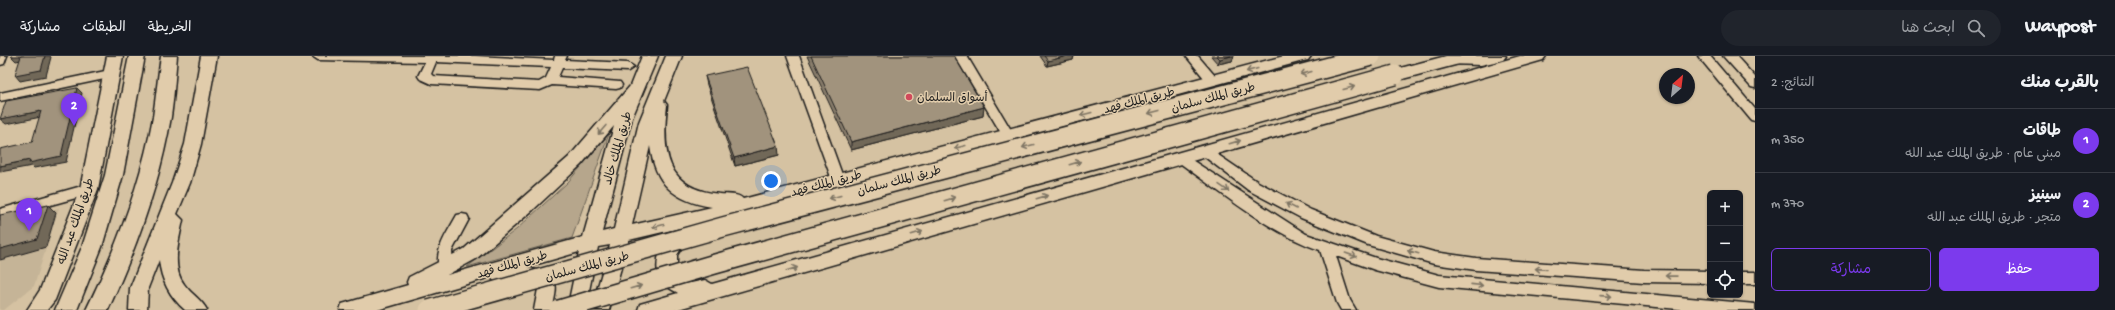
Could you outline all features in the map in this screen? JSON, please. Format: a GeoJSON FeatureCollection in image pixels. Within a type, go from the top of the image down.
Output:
{"type":"FeatureCollection","features":[{"type":"Feature","properties":{"kind":"highway"},"geometry":{"type":"LineString","coordinates":[[127,99],[131,56]]}},
{"type":"Feature","properties":{"kind":"highway","name":"طريق الملك عبد الله"},"geometry":{"type":"LineString","coordinates":[[66,310],[92,247],[114,175],[127,99],[137,56]]}},
{"type":"Feature","properties":{"kind":"highway"},"geometry":{"type":"LineString","coordinates":[[97,310],[112,279],[141,197],[161,124],[169,56]]}},
{"type":"Feature","properties":{"kind":"highway","name":"طريق الملك سلمان"},"geometry":{"type":"LineString","coordinates":[[429,310],[636,253],[731,224],[1371,56]]}},
{"type":"Feature","properties":{"kind":"highway"},"geometry":{"type":"LineString","coordinates":[[559,310],[723,262],[1460,58]]}},
{"type":"Feature","properties":{"kind":"main road","name":"طريق الملك عبد الله"},"geometry":{"type":"LineString","coordinates":[[36,310],[48,294],[89,189],[110,74],[115,56]]}},
{"type":"Feature","properties":{"kind":"main road"},"geometry":{"type":"LineString","coordinates":[[138,310],[139,288],[181,184],[193,144],[209,56]]}},
{"type":"Feature","properties":{"kind":"main road","name":"طريق الملك خالد"},"geometry":{"type":"LineString","coordinates":[[576,310],[590,242],[598,219],[624,118],[650,56]]}},
{"type":"Feature","properties":{"kind":"main road","name":"طريق الملك خالد"},"geometry":{"type":"LineString","coordinates":[[600,310],[621,236],[647,122],[674,56]]}},
{"type":"Feature","properties":{"kind":"main road","name":"طريق الملك فهد"},"geometry":{"type":"LineString","coordinates":[[349,310],[590,242],[621,236],[750,204],[1303,56]]}},
{"type":"Feature","properties":{"kind":"main road"},"geometry":{"type":"LineString","coordinates":[[1460,58],[1481,60],[1498,56]]}},
{"type":"Feature","properties":{"kind":"main road"},"geometry":{"type":"LineString","coordinates":[[647,310],[1538,56]]}},
{"type":"Feature","properties":{"kind":"main road"},"geometry":{"type":"LineString","coordinates":[[661,88],[657,121],[658,150],[668,179],[684,192],[712,201],[750,204]]}},
{"type":"Feature","properties":{"kind":"main road"},"geometry":{"type":"LineString","coordinates":[[374,302],[446,268],[470,254],[575,161],[636,89]]}},
{"type":"Feature","properties":{"kind":"main road"},"geometry":{"type":"LineString","coordinates":[[181,184],[167,265],[177,292],[198,310]]}},
{"type":"Feature","properties":{"kind":"main road"},"geometry":{"type":"LineString","coordinates":[[750,204],[686,229],[668,249],[665,265],[669,278],[689,290],[769,275]]}},
{"type":"Feature","properties":{"kind":"main road"},"geometry":{"type":"LineString","coordinates":[[374,302],[514,271],[535,277],[548,286],[544,310]]}},
{"type":"Feature","properties":{"kind":"main road"},"geometry":{"type":"LineString","coordinates":[[25,310],[56,273]]}},
{"type":"Feature","properties":{"kind":"street"},"geometry":{"type":"LineString","coordinates":[[0,61],[2,56]]}},
{"type":"Feature","properties":{"kind":"street"},"geometry":{"type":"LineString","coordinates":[[318,56],[560,59],[628,67]]}},
{"type":"Feature","properties":{"kind":"street"},"geometry":{"type":"LineString","coordinates":[[793,56],[838,180]]}},
{"type":"Feature","properties":{"kind":"street"},"geometry":{"type":"LineString","coordinates":[[960,56],[1008,135]]}},
{"type":"Feature","properties":{"kind":"street"},"geometry":{"type":"LineString","coordinates":[[1192,56],[1212,80]]}},
{"type":"Feature","properties":{"kind":"street"},"geometry":{"type":"LineString","coordinates":[[1704,56],[1755,117]]}},
{"type":"Feature","properties":{"kind":"street"},"geometry":{"type":"LineString","coordinates":[[1729,56],[1755,84]]}},
{"type":"Feature","properties":{"kind":"street"},"geometry":{"type":"LineString","coordinates":[[432,57],[424,76],[431,80],[540,86],[551,81],[616,85]]}},
{"type":"Feature","properties":{"kind":"street"},"geometry":{"type":"LineString","coordinates":[[551,81],[560,59]]}},
{"type":"Feature","properties":{"kind":"street"},"geometry":{"type":"LineString","coordinates":[[0,97],[110,74]]}},
{"type":"Feature","properties":{"kind":"street"},"geometry":{"type":"LineString","coordinates":[[1205,151],[1253,186],[1306,214],[1373,241],[1434,258],[1484,265],[1644,276],[1707,277]]}},
{"type":"Feature","properties":{"kind":"street"},"geometry":{"type":"LineString","coordinates":[[1181,158],[1238,198],[1301,238],[1375,264],[1440,281],[1659,300],[1748,310]]}},
{"type":"Feature","properties":{"kind":"street"},"geometry":{"type":"LineString","coordinates":[[0,214],[89,189]]}},
{"type":"Feature","properties":{"kind":"street"},"geometry":{"type":"LineString","coordinates":[[446,268],[445,251],[462,218]]}},
{"type":"Feature","properties":{"kind":"street"},"geometry":{"type":"LineString","coordinates":[[1326,247],[1344,303],[1349,310]]}},
{"type":"Feature","properties":{"kind":"street"},"geometry":{"type":"LineString","coordinates":[[1743,278],[1755,278]]}},
{"type":"Feature","properties":{"kind":"shaded area"},"geometry":{"type":"Polygon","coordinates":[[[609,134],[572,238],[467,267],[517,229],[568,182],[609,134]]]}},
{"type":"Feature","properties":{"kind":"shaded area"},"geometry":{"type":"Polygon","coordinates":[[[59,208],[34,286],[4,310],[0,310],[0,222],[59,208]]]}},
{"type":"Feature","properties":{"kind":"building"},"geometry":{"type":"Polygon","coordinates":[[[21,56],[45,56],[41,70],[15,75],[21,56]]]}},
{"type":"Feature","properties":{"kind":"building"},"geometry":{"type":"Polygon","coordinates":[[[811,56],[954,56],[984,107],[851,142],[811,56]]]}},
{"type":"Feature","properties":{"kind":"building"},"geometry":{"type":"Polygon","coordinates":[[[1044,56],[1067,56],[1048,61],[1044,56]]]}},
{"type":"Feature","properties":{"kind":"building"},"geometry":{"type":"Polygon","coordinates":[[[1217,56],[1231,56],[1220,59],[1217,56]]]}},
{"type":"Feature","properties":{"kind":"building"},"geometry":{"type":"Polygon","coordinates":[[[747,67],[778,146],[734,158],[705,76],[747,67]]]}},
{"type":"Feature","properties":{"kind":"building"},"geometry":{"type":"Polygon","coordinates":[[[77,88],[61,156],[29,163],[30,160],[0,166],[0,149],[32,142],[41,111],[0,119],[6,101],[77,88]]]}},
{"type":"Feature","properties":{"kind":"building"},"geometry":{"type":"Polygon","coordinates":[[[48,205],[37,239],[0,249],[0,215],[48,205]]]}},
{"type":"Feature","properties":{"kind":"place","name":"أسواق السلمان"},"geometry":{"type":"Point","coordinates":[909,97]}},
{"type":"Feature","properties":{"kind":"place","name":"سينيز"},"geometry":{"type":"Point","coordinates":[74,126]}},
{"type":"Feature","properties":{"kind":"place","name":"طاقات"},"geometry":{"type":"Point","coordinates":[29,231]}}]}
